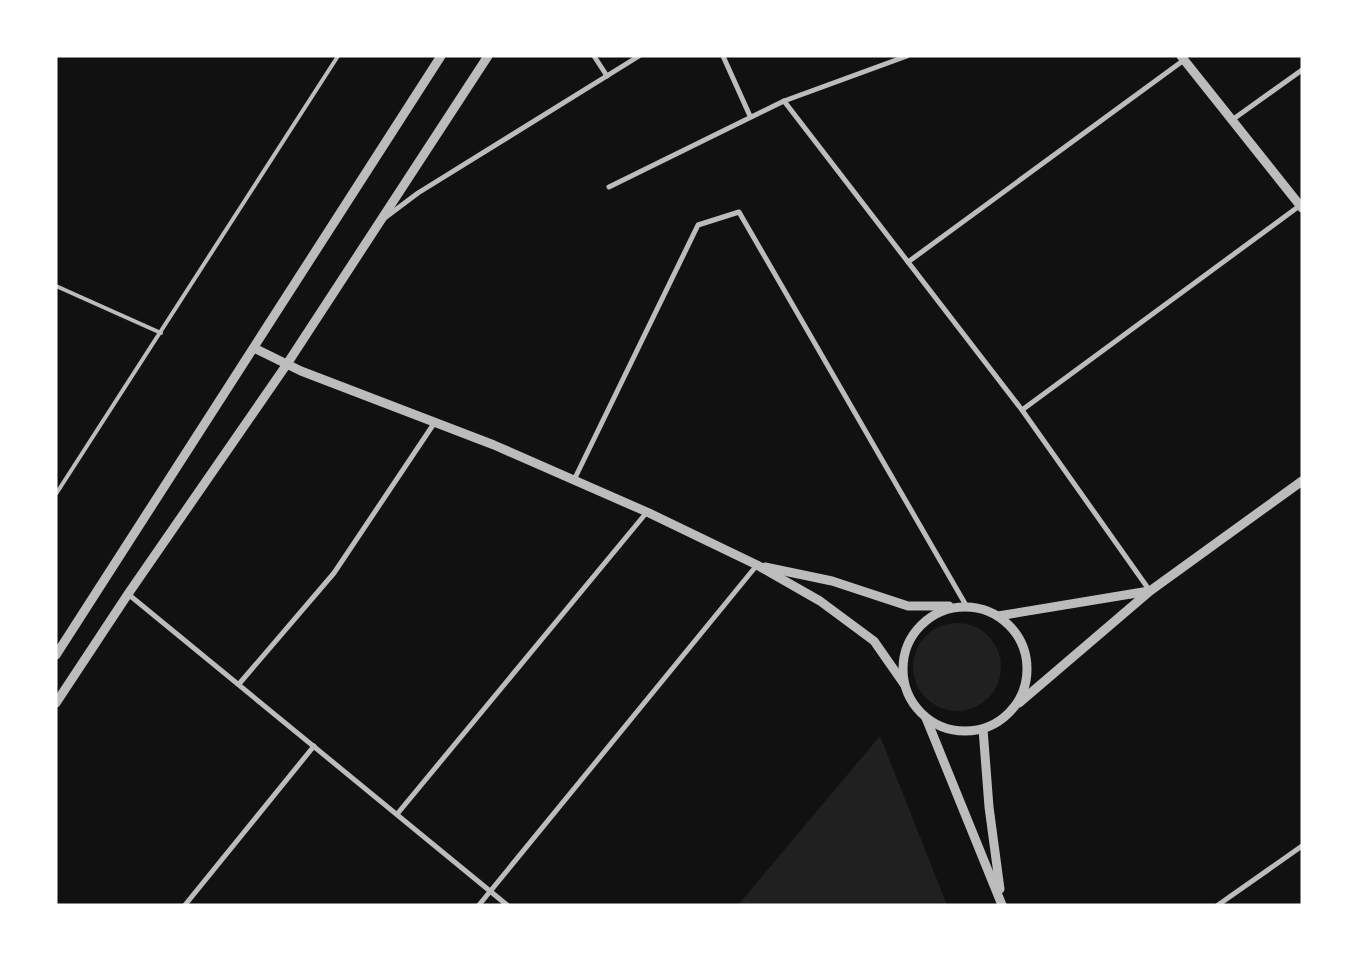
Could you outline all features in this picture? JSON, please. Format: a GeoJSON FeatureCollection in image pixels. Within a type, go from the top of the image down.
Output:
{"type":"FeatureCollection","features":[{"type":"Feature","properties":{"kind":"street"},"geometry":{"type":"LineString","coordinates":[[56,655],[442,56]]}},
{"type":"Feature","properties":{"kind":"street"},"geometry":{"type":"LineString","coordinates":[[56,703],[128,594],[286,364],[488,56]]}},
{"type":"Feature","properties":{"kind":"street"},"geometry":{"type":"LineString","coordinates":[[594,56],[607,76]]}},
{"type":"Feature","properties":{"kind":"street"},"geometry":{"type":"LineString","coordinates":[[381,220],[418,193],[639,56]]}},
{"type":"Feature","properties":{"kind":"street"},"geometry":{"type":"LineString","coordinates":[[723,56],[750,116]]}},
{"type":"Feature","properties":{"kind":"street"},"geometry":{"type":"LineString","coordinates":[[609,187],[750,116],[784,101],[907,56]]}},
{"type":"Feature","properties":{"kind":"street"},"geometry":{"type":"LineString","coordinates":[[908,262],[1182,58],[1301,206],[1022,410]]}},
{"type":"Feature","properties":{"kind":"street"},"geometry":{"type":"LineString","coordinates":[[1232,120],[1302,70]]}},
{"type":"Feature","properties":{"kind":"street"},"geometry":{"type":"LineString","coordinates":[[784,101],[1022,410],[1150,591]]}},
{"type":"Feature","properties":{"kind":"street"},"geometry":{"type":"LineString","coordinates":[[574,480],[698,225],[738,212],[967,607]]}},
{"type":"Feature","properties":{"kind":"street"},"geometry":{"type":"LineString","coordinates":[[254,348],[286,364],[435,422],[574,480],[647,512],[757,565],[820,601],[874,641],[904,684],[912,703],[926,718],[943,728],[962,732],[982,729],[1001,720],[1150,591],[1302,481]]}},
{"type":"Feature","properties":{"kind":"street"},"geometry":{"type":"LineString","coordinates":[[239,684],[334,573],[435,422]]}},
{"type":"Feature","properties":{"kind":"street"},"geometry":{"type":"LineString","coordinates":[[398,814],[647,512]]}},
{"type":"Feature","properties":{"kind":"street"},"geometry":{"type":"LineString","coordinates":[[757,565],[832,581],[908,606],[979,608],[998,616],[1014,630],[1024,648],[1027,661],[1025,688],[1015,707]]}},
{"type":"Feature","properties":{"kind":"street"},"geometry":{"type":"LineString","coordinates":[[479,905],[757,565]]}},
{"type":"Feature","properties":{"kind":"street"},"geometry":{"type":"LineString","coordinates":[[998,616],[1150,591]]}},
{"type":"Feature","properties":{"kind":"street"},"geometry":{"type":"LineString","coordinates":[[128,594],[507,905]]}},
{"type":"Feature","properties":{"kind":"street"},"geometry":{"type":"LineString","coordinates":[[904,684],[902,663],[908,642],[920,625],[938,613],[967,607]]}},
{"type":"Feature","properties":{"kind":"street"},"geometry":{"type":"LineString","coordinates":[[926,718],[1002,905]]}},
{"type":"Feature","properties":{"kind":"street"},"geometry":{"type":"LineString","coordinates":[[982,729],[989,807],[1002,905]]}},
{"type":"Feature","properties":{"kind":"street"},"geometry":{"type":"LineString","coordinates":[[185,905],[314,746]]}},
{"type":"Feature","properties":{"kind":"street"},"geometry":{"type":"LineString","coordinates":[[1218,905],[1302,846]]}},
{"type":"Feature","properties":{"kind":"lane"},"geometry":{"type":"LineString","coordinates":[[56,494],[338,56]]}},
{"type":"Feature","properties":{"kind":"lane"},"geometry":{"type":"LineString","coordinates":[[56,286],[161,333]]}},
{"type":"Feature","properties":{"kind":"shaded area"},"geometry":{"type":"Polygon","coordinates":[[[957,623],[974,626],[982,630],[994,642],[998,650],[1001,667],[998,684],[994,692],[982,704],[974,708],[957,711],[940,708],[932,704],[920,692],[916,684],[913,667],[916,650],[920,642],[932,630],[940,626],[957,623]]]}},
{"type":"Feature","properties":{"kind":"shaded area"},"geometry":{"type":"Polygon","coordinates":[[[880,736],[947,905],[738,905],[880,736]]]}}]}
